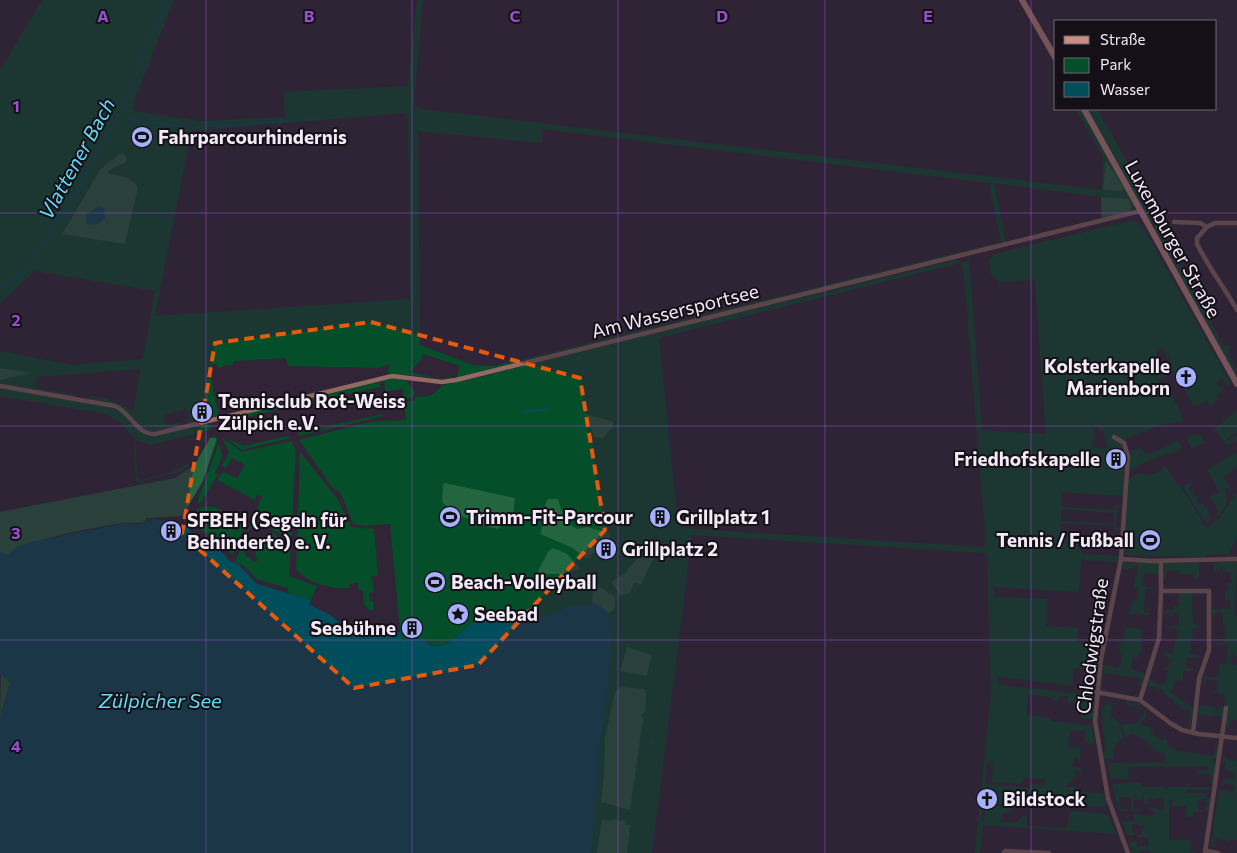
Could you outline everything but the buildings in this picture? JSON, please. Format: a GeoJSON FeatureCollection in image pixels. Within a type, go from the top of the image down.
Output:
{"type":"FeatureCollection","features":[{"type":"Feature","properties":{"kind":"street"},"geometry":{"type":"LineString","coordinates":[[1022,0],[1054,56]]}},
{"type":"Feature","properties":{"kind":"street","name":"Luxemburger Straße"},"geometry":{"type":"LineString","coordinates":[[1085,110],[1237,384]]}},
{"type":"Feature","properties":{"kind":"street","name":"Am Wassersportsee"},"geometry":{"type":"LineString","coordinates":[[0,386],[116,406],[147,434],[392,376],[442,382],[456,380],[1140,212]]}},
{"type":"Feature","properties":{"kind":"street"},"geometry":{"type":"LineString","coordinates":[[1176,222],[1200,223],[1207,227]]}},
{"type":"Feature","properties":{"kind":"street"},"geometry":{"type":"LineString","coordinates":[[1237,222],[1215,223],[1207,227],[1197,238],[1197,244],[1219,284],[1226,291],[1237,310]]}},
{"type":"Feature","properties":{"kind":"street","name":"Chlodwigstraße"},"geometry":{"type":"LineString","coordinates":[[1114,437],[1124,443],[1128,456],[1121,559],[1096,692],[1095,722],[1101,766],[1110,807],[1128,853]]}},
{"type":"Feature","properties":{"kind":"street"},"geometry":{"type":"LineString","coordinates":[[1121,559],[1161,561],[1237,559]]}},
{"type":"Feature","properties":{"kind":"street"},"geometry":{"type":"LineString","coordinates":[[1140,700],[1160,632],[1161,561]]}},
{"type":"Feature","properties":{"kind":"street"},"geometry":{"type":"LineString","coordinates":[[1161,590],[1209,591],[1209,650],[1199,679],[1193,732]]}},
{"type":"Feature","properties":{"kind":"street"},"geometry":{"type":"LineString","coordinates":[[1096,692],[1140,700],[1170,723],[1193,732],[1237,738]]}},
{"type":"Feature","properties":{"kind":"street"},"geometry":{"type":"LineString","coordinates":[[1218,853],[1206,852],[1226,708]]}},
{"type":"Feature","properties":{"kind":"street"},"geometry":{"type":"LineString","coordinates":[[1004,853],[1005,850],[1049,853]]}},
{"type":"Feature","properties":{"kind":"highlighted area"},"geometry":{"type":"Polygon","coordinates":[[[371,322],[580,378],[605,530],[478,665],[354,688],[182,534],[215,343],[371,322]]]}},
{"type":"Feature","properties":{"kind":"green space"},"geometry":{"type":"Polygon","coordinates":[[[42,0],[174,0],[133,103],[133,109],[136,111],[199,121],[285,117],[284,92],[408,86],[416,8],[418,0],[423,0],[414,103],[415,106],[421,109],[1102,190],[1103,156],[1077,110],[1082,110],[1132,201],[1134,208],[1128,212],[1132,207],[1131,201],[994,183],[1006,242],[1043,234],[450,379],[439,378],[457,377],[460,366],[423,354],[421,360],[410,372],[437,378],[387,373],[390,364],[378,368],[288,366],[286,358],[234,361],[234,364],[226,366],[221,362],[224,367],[218,368],[216,364],[211,365],[212,371],[209,371],[219,415],[187,423],[186,420],[190,419],[187,409],[164,415],[166,425],[181,422],[182,425],[150,432],[143,429],[121,407],[85,397],[110,400],[133,413],[140,369],[37,377],[36,388],[76,395],[74,397],[0,384],[0,380],[29,373],[0,368],[0,351],[72,365],[143,359],[155,291],[35,271],[0,303],[0,71],[42,0]],[[404,113],[191,131],[155,316],[410,299],[408,118],[404,113]],[[542,129],[542,143],[418,131],[420,345],[473,365],[495,366],[1001,242],[989,183],[542,129]],[[119,154],[100,170],[62,234],[125,243],[138,188],[131,179],[108,174],[109,170],[126,162],[127,158],[124,154],[119,154]],[[1106,161],[1103,189],[1122,191],[1124,189],[1106,161]]]}},
{"type":"Feature","properties":{"kind":"green space"},"geometry":{"type":"Polygon","coordinates":[[[1087,110],[1098,110],[1142,188],[1134,188],[1153,221],[1149,221],[1087,110]]]}},
{"type":"Feature","properties":{"kind":"green space"},"geometry":{"type":"Polygon","coordinates":[[[119,154],[124,154],[127,158],[126,162],[109,170],[108,173],[130,179],[138,188],[125,244],[62,234],[100,170],[119,154]]]}},
{"type":"Feature","properties":{"kind":"green space"},"geometry":{"type":"Polygon","coordinates":[[[1106,161],[1122,185],[1124,189],[1122,191],[1103,190],[1106,161]]]}},
{"type":"Feature","properties":{"kind":"green space"},"geometry":{"type":"Polygon","coordinates":[[[1101,197],[1129,199],[1132,207],[1127,213],[1104,218],[1101,216],[1101,197]]]}},
{"type":"Feature","properties":{"kind":"green space"},"geometry":{"type":"Polygon","coordinates":[[[1126,213],[1101,219],[1101,216],[1126,213]]]}},
{"type":"Feature","properties":{"kind":"green space"},"geometry":{"type":"Polygon","coordinates":[[[1130,221],[1137,222],[1143,227],[1231,384],[1227,386],[1221,377],[1216,383],[1219,388],[1222,386],[1224,389],[1216,395],[1219,399],[1207,408],[1210,405],[1207,401],[1194,407],[1183,385],[1180,384],[1189,382],[1192,373],[1183,371],[1175,379],[1171,368],[1161,375],[1166,374],[1167,376],[1158,379],[1160,383],[1154,386],[1158,393],[1166,389],[1168,390],[1182,414],[1180,415],[1184,422],[1159,425],[1124,440],[1116,436],[1112,437],[1121,444],[1125,454],[1123,496],[1062,492],[1062,507],[1115,510],[1115,506],[1120,505],[1121,507],[1117,508],[1116,528],[1119,530],[1114,530],[1114,526],[1061,523],[1060,535],[1113,539],[1113,535],[1118,535],[1115,540],[1079,539],[1078,546],[1082,554],[1119,556],[1118,562],[1081,560],[1079,592],[994,587],[994,597],[1048,599],[1046,626],[1078,628],[1077,642],[1102,643],[1096,669],[1074,668],[1072,686],[996,676],[1001,685],[1091,695],[1094,693],[1093,719],[1081,718],[1082,706],[1076,706],[1076,702],[1068,702],[1068,696],[1060,696],[1059,701],[1052,700],[1052,697],[1028,695],[1026,715],[1050,718],[1050,721],[1089,725],[1092,728],[1095,744],[1090,745],[1085,741],[1085,731],[1070,731],[1068,747],[1081,748],[1080,760],[1074,757],[1072,767],[1083,768],[1083,771],[1074,770],[1076,777],[1064,787],[1076,787],[1075,791],[1103,794],[1107,805],[1105,807],[987,803],[988,799],[984,798],[981,821],[984,821],[986,806],[1011,807],[1011,813],[1002,813],[1000,823],[1017,822],[1022,816],[1027,816],[1027,826],[1067,828],[1070,811],[1107,814],[1116,834],[1072,831],[1071,829],[1067,831],[983,825],[980,853],[975,853],[991,690],[987,557],[985,553],[692,535],[652,853],[591,853],[599,770],[599,748],[607,700],[613,624],[598,611],[582,605],[541,617],[504,614],[487,616],[476,621],[456,637],[443,644],[436,645],[424,638],[401,640],[390,524],[366,526],[353,524],[341,494],[332,487],[299,440],[370,422],[406,420],[404,402],[413,401],[417,396],[429,396],[444,385],[630,337],[692,324],[957,260],[961,263],[969,261],[982,430],[1046,434],[1035,280],[999,282],[991,274],[989,260],[994,254],[1130,221]],[[961,263],[661,337],[659,340],[678,524],[692,529],[982,547],[986,543],[964,274],[961,263]],[[1161,347],[1156,353],[1158,358],[1155,360],[1159,367],[1157,374],[1165,369],[1164,367],[1173,364],[1161,347]],[[1097,427],[1093,428],[1095,438],[1092,447],[1108,449],[1103,430],[1100,431],[1097,427]],[[1061,509],[1061,521],[1114,524],[1114,513],[1061,509]],[[987,763],[985,784],[1029,788],[1029,784],[1044,786],[1045,779],[1025,778],[1020,784],[992,782],[993,764],[987,763]]]}},
{"type":"Feature","properties":{"kind":"green space"},"geometry":{"type":"Polygon","coordinates":[[[1156,224],[1223,345],[1230,346],[1228,354],[1237,371],[1237,378],[1154,228],[1156,224]]]}},
{"type":"Feature","properties":{"kind":"green space"},"geometry":{"type":"Polygon","coordinates":[[[0,368],[31,373],[0,380],[0,368]]]}},
{"type":"Feature","properties":{"kind":"green space"},"geometry":{"type":"Polygon","coordinates":[[[393,378],[406,380],[415,393],[412,398],[404,399],[403,389],[385,391],[384,380],[393,378]]]}},
{"type":"Feature","properties":{"kind":"green space"},"geometry":{"type":"Polygon","coordinates":[[[379,382],[381,387],[296,405],[297,402],[379,382]]]}},
{"type":"Feature","properties":{"kind":"green space"},"geometry":{"type":"Polygon","coordinates":[[[0,388],[114,408],[144,434],[150,436],[207,424],[214,426],[206,431],[150,445],[136,440],[121,423],[107,414],[0,396],[0,388]]]}},
{"type":"Feature","properties":{"kind":"green space"},"geometry":{"type":"Polygon","coordinates":[[[289,404],[290,407],[227,422],[224,425],[221,424],[225,419],[289,404]]]}},
{"type":"Feature","properties":{"kind":"green space"},"geometry":{"type":"Polygon","coordinates":[[[1237,411],[1237,432],[1226,439],[1228,441],[1237,436],[1237,440],[1227,446],[1216,430],[1210,432],[1237,411]]]}},
{"type":"Feature","properties":{"kind":"green space"},"geometry":{"type":"Polygon","coordinates":[[[383,414],[383,416],[299,436],[298,433],[383,414]]]}},
{"type":"Feature","properties":{"kind":"green space"},"geometry":{"type":"Polygon","coordinates":[[[585,414],[611,421],[613,422],[613,427],[603,438],[594,437],[585,414]]]}},
{"type":"Feature","properties":{"kind":"green space"},"geometry":{"type":"Polygon","coordinates":[[[1196,434],[1200,435],[1206,444],[1202,443],[1192,449],[1186,438],[1196,434]]]}},
{"type":"Feature","properties":{"kind":"green space"},"geometry":{"type":"Polygon","coordinates":[[[215,436],[217,438],[217,441],[204,477],[216,441],[214,437],[207,438],[201,446],[206,437],[215,436]]]}},
{"type":"Feature","properties":{"kind":"green space"},"geometry":{"type":"Polygon","coordinates":[[[287,436],[291,438],[242,450],[226,438],[244,446],[287,436]]]}},
{"type":"Feature","properties":{"kind":"green space"},"geometry":{"type":"Polygon","coordinates":[[[210,438],[216,438],[216,441],[203,481],[182,516],[146,518],[146,521],[140,523],[123,523],[80,531],[45,539],[16,549],[7,555],[0,555],[0,512],[175,478],[194,466],[210,438]]]}},
{"type":"Feature","properties":{"kind":"green space"},"geometry":{"type":"Polygon","coordinates":[[[222,438],[242,452],[291,441],[296,450],[291,540],[254,519],[252,523],[256,525],[247,533],[262,496],[257,494],[255,500],[217,480],[223,472],[237,478],[245,465],[232,458],[226,468],[222,466],[229,452],[222,438]]]}},
{"type":"Feature","properties":{"kind":"green space"},"geometry":{"type":"Polygon","coordinates":[[[1178,441],[1182,448],[1170,455],[1169,453],[1138,465],[1129,472],[1130,451],[1141,448],[1146,455],[1178,441]]]}},
{"type":"Feature","properties":{"kind":"green space"},"geometry":{"type":"Polygon","coordinates":[[[219,443],[222,456],[215,473],[218,474],[202,501],[196,505],[219,443]]]}},
{"type":"Feature","properties":{"kind":"green space"},"geometry":{"type":"Polygon","coordinates":[[[134,446],[136,446],[137,475],[140,480],[179,469],[193,458],[185,469],[177,473],[136,482],[134,446]]]}},
{"type":"Feature","properties":{"kind":"green space"},"geometry":{"type":"Polygon","coordinates":[[[300,452],[337,498],[351,527],[374,529],[378,576],[372,576],[374,592],[369,593],[370,601],[373,601],[374,610],[368,610],[364,605],[363,590],[359,590],[358,583],[349,584],[350,588],[336,588],[306,578],[296,569],[300,452]]]}},
{"type":"Feature","properties":{"kind":"green space"},"geometry":{"type":"Polygon","coordinates":[[[1237,452],[1237,466],[1224,477],[1228,486],[1236,483],[1224,489],[1227,497],[1226,504],[1217,516],[1215,514],[1219,512],[1210,496],[1220,492],[1207,470],[1237,452]]]}},
{"type":"Feature","properties":{"kind":"green space"},"geometry":{"type":"Polygon","coordinates":[[[1162,466],[1168,470],[1180,485],[1206,528],[1220,518],[1237,492],[1237,537],[1229,554],[1206,555],[1206,557],[1125,555],[1128,481],[1135,475],[1145,473],[1147,476],[1163,470],[1162,466]]]}},
{"type":"Feature","properties":{"kind":"green space"},"geometry":{"type":"Polygon","coordinates":[[[1191,482],[1193,485],[1189,487],[1190,491],[1198,498],[1196,502],[1201,505],[1203,503],[1211,517],[1210,521],[1204,521],[1183,486],[1191,482]]]}},
{"type":"Feature","properties":{"kind":"green space"},"geometry":{"type":"Polygon","coordinates":[[[445,483],[515,498],[513,516],[498,529],[471,522],[472,519],[458,516],[442,502],[443,485],[445,483]]]}},
{"type":"Feature","properties":{"kind":"green space"},"geometry":{"type":"Polygon","coordinates":[[[548,499],[558,499],[565,522],[577,529],[587,527],[608,533],[610,538],[602,543],[603,550],[594,553],[587,559],[571,547],[540,534],[547,511],[545,504],[548,499]]]}},
{"type":"Feature","properties":{"kind":"green space"},"geometry":{"type":"Polygon","coordinates":[[[206,506],[214,507],[226,513],[221,523],[229,527],[230,531],[231,528],[237,531],[242,521],[246,522],[232,556],[229,550],[194,525],[198,517],[197,509],[206,506]]]}},
{"type":"Feature","properties":{"kind":"green space"},"geometry":{"type":"Polygon","coordinates":[[[272,533],[291,544],[289,576],[317,586],[311,600],[288,593],[288,588],[258,580],[244,566],[235,562],[244,541],[243,548],[246,557],[249,557],[254,562],[257,561],[253,540],[270,537],[272,533]]]}},
{"type":"Feature","properties":{"kind":"green space"},"geometry":{"type":"Polygon","coordinates":[[[553,548],[567,554],[580,568],[563,574],[540,574],[538,571],[548,552],[553,548]]]}},
{"type":"Feature","properties":{"kind":"green space"},"geometry":{"type":"Polygon","coordinates":[[[656,553],[641,584],[634,583],[630,593],[621,596],[611,582],[625,573],[637,559],[656,553]]]}},
{"type":"Feature","properties":{"kind":"green space"},"geometry":{"type":"Polygon","coordinates":[[[1233,561],[1237,561],[1234,616],[1237,616],[1237,658],[1232,652],[1231,664],[1237,665],[1237,720],[1231,719],[1229,728],[1226,728],[1228,708],[1222,720],[1220,716],[1213,715],[1221,707],[1224,707],[1225,694],[1212,692],[1218,689],[1218,681],[1207,679],[1202,685],[1203,676],[1217,678],[1219,664],[1227,664],[1228,644],[1216,645],[1216,643],[1224,642],[1226,624],[1223,624],[1223,613],[1215,612],[1215,616],[1212,616],[1212,609],[1230,609],[1231,600],[1225,600],[1225,591],[1229,591],[1227,583],[1232,583],[1230,572],[1224,572],[1223,567],[1220,568],[1220,572],[1214,571],[1215,563],[1233,563],[1233,561]]]}},
{"type":"Feature","properties":{"kind":"green space"},"geometry":{"type":"Polygon","coordinates":[[[1124,563],[1159,563],[1159,574],[1144,573],[1143,587],[1153,587],[1153,589],[1145,589],[1144,613],[1149,612],[1149,615],[1140,615],[1139,612],[1136,612],[1135,615],[1129,614],[1132,600],[1137,601],[1138,587],[1134,586],[1138,566],[1134,565],[1133,569],[1122,569],[1124,563]]]}},
{"type":"Feature","properties":{"kind":"green space"},"geometry":{"type":"Polygon","coordinates":[[[1164,563],[1199,563],[1199,578],[1194,578],[1193,574],[1179,574],[1178,570],[1166,571],[1166,579],[1164,579],[1164,563]]]}},
{"type":"Feature","properties":{"kind":"green space"},"geometry":{"type":"Polygon","coordinates":[[[594,583],[615,597],[615,607],[611,612],[607,613],[592,602],[594,583]]]}},
{"type":"Feature","properties":{"kind":"green space"},"geometry":{"type":"Polygon","coordinates":[[[1179,593],[1192,593],[1193,624],[1197,624],[1197,629],[1192,628],[1192,637],[1196,639],[1192,639],[1189,654],[1199,655],[1199,658],[1187,657],[1185,668],[1194,669],[1194,671],[1183,670],[1183,681],[1175,680],[1171,693],[1193,708],[1190,728],[1188,728],[1191,711],[1181,708],[1176,703],[1174,704],[1175,701],[1163,693],[1165,692],[1161,689],[1157,690],[1158,688],[1155,686],[1147,687],[1149,679],[1160,686],[1166,682],[1169,671],[1163,669],[1167,668],[1172,659],[1163,655],[1165,652],[1173,654],[1178,630],[1170,627],[1171,625],[1179,625],[1179,613],[1164,614],[1163,610],[1174,610],[1174,606],[1179,606],[1179,593]]]}},
{"type":"Feature","properties":{"kind":"green space"},"geometry":{"type":"Polygon","coordinates":[[[1126,627],[1143,630],[1141,641],[1143,645],[1141,645],[1138,658],[1133,657],[1131,667],[1133,670],[1145,673],[1142,686],[1139,686],[1141,678],[1104,673],[1101,687],[1103,665],[1119,668],[1122,654],[1119,654],[1121,643],[1117,642],[1117,640],[1124,641],[1126,627]]]}},
{"type":"Feature","properties":{"kind":"green space"},"geometry":{"type":"Polygon","coordinates":[[[627,647],[651,655],[647,676],[620,671],[627,647]]]}},
{"type":"Feature","properties":{"kind":"green space"},"geometry":{"type":"Polygon","coordinates":[[[1,674],[9,681],[9,685],[0,718],[1,674]]]}},
{"type":"Feature","properties":{"kind":"green space"},"geometry":{"type":"Polygon","coordinates":[[[623,687],[644,689],[646,694],[645,712],[641,714],[643,719],[630,810],[601,802],[605,738],[615,693],[617,689],[623,687]]]}},
{"type":"Feature","properties":{"kind":"green space"},"geometry":{"type":"Polygon","coordinates":[[[1127,701],[1146,710],[1146,717],[1141,722],[1141,725],[1150,727],[1153,734],[1162,740],[1165,738],[1168,741],[1167,744],[1173,750],[1214,756],[1216,746],[1219,746],[1217,758],[1213,758],[1213,762],[1216,765],[1213,782],[1210,784],[1212,779],[1210,774],[1197,774],[1196,770],[1208,770],[1208,766],[1129,767],[1128,779],[1111,779],[1108,765],[1111,763],[1165,762],[1165,753],[1156,752],[1146,740],[1130,733],[1126,738],[1122,725],[1136,724],[1144,714],[1144,710],[1126,704],[1127,701]]]}},
{"type":"Feature","properties":{"kind":"green space"},"geometry":{"type":"Polygon","coordinates":[[[1110,703],[1120,703],[1112,705],[1111,716],[1121,725],[1123,738],[1114,747],[1114,760],[1110,758],[1105,760],[1102,752],[1106,751],[1102,707],[1110,703]]]}},
{"type":"Feature","properties":{"kind":"green space"},"geometry":{"type":"Polygon","coordinates":[[[1199,705],[1216,707],[1216,709],[1211,717],[1199,715],[1195,729],[1199,705]]]}},
{"type":"Feature","properties":{"kind":"green space"},"geometry":{"type":"Polygon","coordinates":[[[1223,756],[1226,759],[1237,761],[1237,840],[1229,839],[1229,842],[1215,837],[1214,847],[1211,847],[1219,790],[1231,792],[1234,789],[1234,785],[1223,783],[1223,780],[1233,779],[1234,772],[1225,770],[1226,762],[1222,762],[1223,756]]]}},
{"type":"Feature","properties":{"kind":"green space"},"geometry":{"type":"Polygon","coordinates":[[[1141,782],[1142,787],[1164,787],[1166,790],[1167,787],[1209,787],[1212,790],[1186,790],[1186,793],[1198,793],[1198,795],[1199,793],[1206,793],[1206,799],[1198,799],[1198,809],[1205,810],[1206,805],[1210,805],[1209,810],[1193,812],[1193,817],[1186,817],[1186,806],[1172,806],[1173,800],[1169,800],[1169,840],[1191,840],[1190,852],[1198,853],[1151,853],[1151,850],[1143,850],[1139,853],[1132,853],[1129,841],[1137,841],[1137,846],[1148,846],[1149,838],[1137,837],[1137,835],[1141,835],[1144,826],[1132,824],[1132,832],[1135,835],[1127,835],[1122,821],[1134,821],[1134,816],[1120,814],[1155,816],[1155,812],[1148,809],[1155,807],[1156,809],[1164,810],[1164,798],[1156,798],[1153,801],[1153,798],[1149,798],[1148,804],[1144,804],[1144,797],[1142,800],[1134,800],[1133,809],[1141,809],[1140,812],[1131,811],[1131,797],[1119,797],[1121,809],[1128,809],[1127,811],[1119,811],[1112,784],[1141,782]]]}},
{"type":"Feature","properties":{"kind":"green space"},"geometry":{"type":"Polygon","coordinates":[[[1206,799],[1211,799],[1210,804],[1206,803],[1206,799]]]}},
{"type":"Feature","properties":{"kind":"green space"},"geometry":{"type":"Polygon","coordinates":[[[602,819],[607,821],[616,819],[618,822],[623,819],[626,825],[630,825],[627,853],[597,853],[602,819]]]}},
{"type":"Feature","properties":{"kind":"water"},"geometry":{"type":"Polygon","coordinates":[[[98,206],[105,209],[105,218],[99,224],[89,225],[86,222],[87,214],[98,206]]]}},
{"type":"Feature","properties":{"kind":"water","name":"Zülpicher See"},"geometry":{"type":"Polygon","coordinates":[[[154,519],[167,521],[165,530],[174,535],[180,532],[186,523],[190,531],[209,542],[225,555],[228,560],[239,565],[257,584],[311,600],[310,605],[329,614],[344,626],[349,623],[357,623],[360,630],[401,632],[401,640],[424,638],[428,643],[436,646],[448,643],[468,626],[487,617],[504,615],[546,616],[573,605],[591,606],[592,602],[603,608],[613,624],[607,700],[599,748],[599,770],[591,853],[0,853],[0,718],[9,681],[0,674],[0,551],[7,555],[17,547],[31,542],[126,523],[137,525],[154,519]]]}},
{"type":"Feature","properties":{"kind":"waterway","name":"Vlattener Bach"},"geometry":{"type":"LineString","coordinates":[[0,286],[24,273],[38,251],[46,244],[57,219],[68,209],[73,194],[83,183],[88,167],[106,142],[107,132],[118,118],[133,85],[148,41],[161,19],[165,0]]}},
{"type":"Feature","properties":{"kind":"waterway"},"geometry":{"type":"LineString","coordinates":[[127,119],[187,127]]}},
{"type":"Feature","properties":{"kind":"waterway"},"geometry":{"type":"LineString","coordinates":[[299,120],[318,119]]}},
{"type":"Feature","properties":{"kind":"waterway"},"geometry":{"type":"LineString","coordinates":[[196,127],[284,121]]}},
{"type":"Feature","properties":{"kind":"waterway"},"geometry":{"type":"LineString","coordinates":[[525,412],[547,409]]}},
{"type":"Feature","properties":{"kind":"place","name":"Fahrparcourhindernis"},"geometry":{"type":"Point","coordinates":[142,137]}},
{"type":"Feature","properties":{"kind":"place","name":"Kolsterkapelle Marienborn"},"geometry":{"type":"Point","coordinates":[1186,377]}},
{"type":"Feature","properties":{"kind":"place","name":"Tennisclub Rot-Weiss Zülpich e.V."},"geometry":{"type":"Point","coordinates":[202,412]}},
{"type":"Feature","properties":{"kind":"place","name":"Friedhofskapelle"},"geometry":{"type":"Point","coordinates":[1116,459]}},
{"type":"Feature","properties":{"kind":"place","name":"Trimm-Fit-Parcour"},"geometry":{"type":"Point","coordinates":[450,517]}},
{"type":"Feature","properties":{"kind":"place","name":"Grillplatz 1"},"geometry":{"type":"Point","coordinates":[660,517]}},
{"type":"Feature","properties":{"kind":"place","name":"SFBEH (Segeln für Behinderte) e. V."},"geometry":{"type":"Point","coordinates":[171,531]}},
{"type":"Feature","properties":{"kind":"place","name":"Tennis / Fußball"},"geometry":{"type":"Point","coordinates":[1150,540]}},
{"type":"Feature","properties":{"kind":"place","name":"Grillplatz 2"},"geometry":{"type":"Point","coordinates":[606,549]}},
{"type":"Feature","properties":{"kind":"place","name":"Beach-Volleyball"},"geometry":{"type":"Point","coordinates":[435,582]}},
{"type":"Feature","properties":{"kind":"place","name":"Seebad"},"geometry":{"type":"Point","coordinates":[458,614]}},
{"type":"Feature","properties":{"kind":"place","name":"Seebühne"},"geometry":{"type":"Point","coordinates":[412,628]}},
{"type":"Feature","properties":{"kind":"place","name":"Bildstock"},"geometry":{"type":"Point","coordinates":[987,799]}}]}
